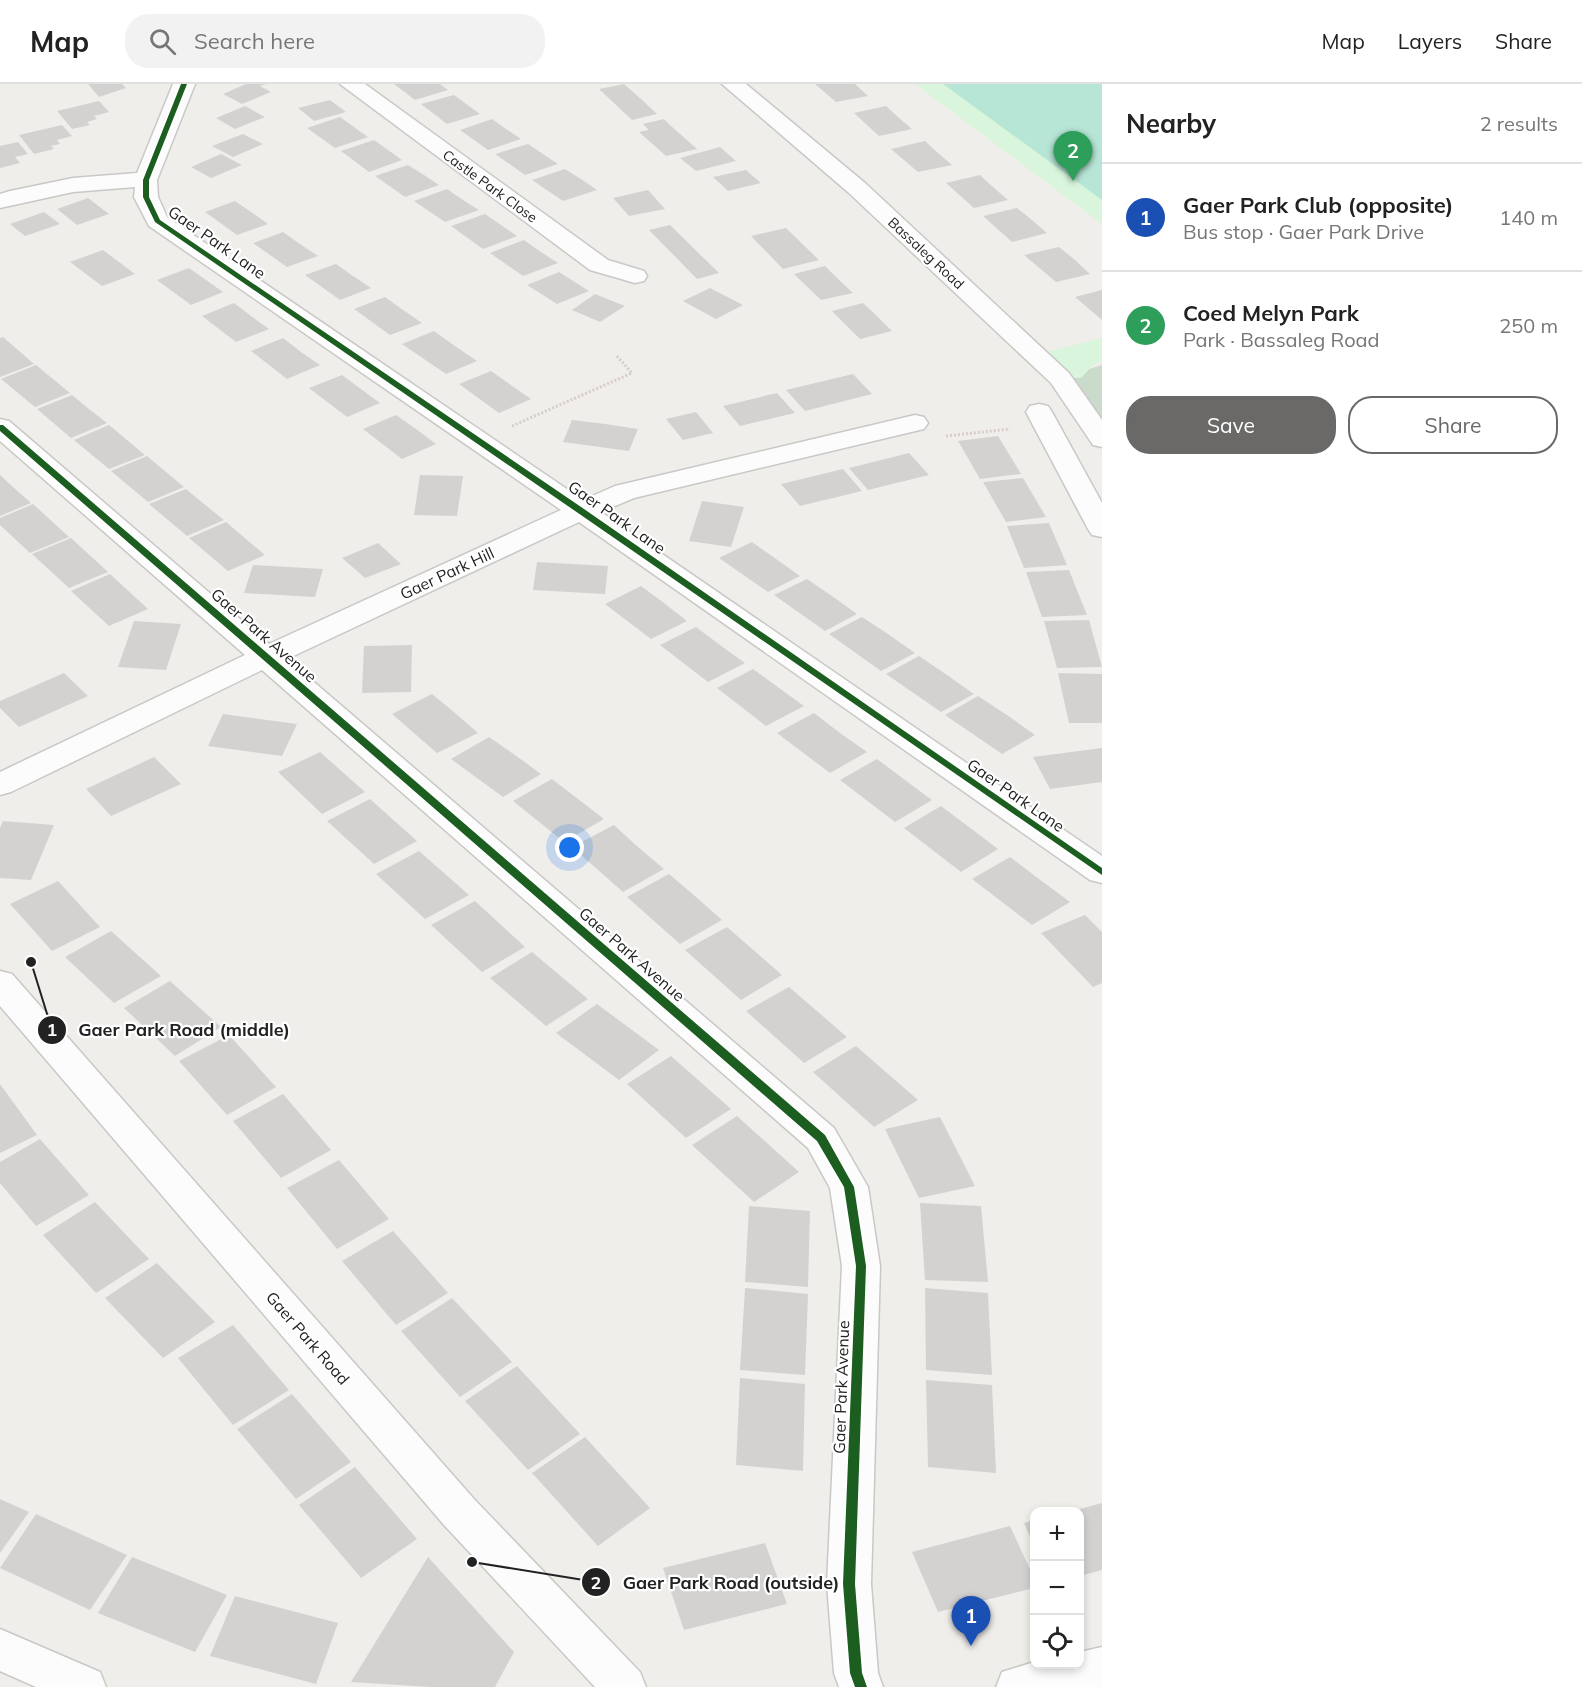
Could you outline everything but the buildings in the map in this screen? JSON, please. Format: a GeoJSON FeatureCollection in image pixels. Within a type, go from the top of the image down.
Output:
{"type":"FeatureCollection","features":[{"type":"Feature","properties":{"kind":"street"},"geometry":{"type":"LineString","coordinates":[[0,201],[61,186],[148,175],[183,84]]}},
{"type":"Feature","properties":{"kind":"street","name":"Castle Park Close"},"geometry":{"type":"LineString","coordinates":[[351,84],[598,265],[635,276]]}},
{"type":"Feature","properties":{"kind":"street","name":"Bassaleg Road"},"geometry":{"type":"LineString","coordinates":[[733,84],[857,188],[1059,378],[1102,439]]}},
{"type":"Feature","properties":{"kind":"street","name":"Gaer Park Lane"},"geometry":{"type":"LineString","coordinates":[[148,175],[146,197],[157,221],[1102,872]]}},
{"type":"Feature","properties":{"kind":"street"},"geometry":{"type":"LineString","coordinates":[[1043,419],[1102,529]]}},
{"type":"Feature","properties":{"kind":"street","name":"Gaer Park Hill"},"geometry":{"type":"LineString","coordinates":[[0,785],[266,657],[625,492],[915,423]]}},
{"type":"Feature","properties":{"kind":"street","name":"Gaer Park Avenue"},"geometry":{"type":"LineString","coordinates":[[0,427],[821,1138],[849,1188],[861,1266],[849,1584],[856,1673],[861,1687]]}},
{"type":"Feature","properties":{"kind":"street","name":"Gaer Park Road"},"geometry":{"type":"LineString","coordinates":[[0,983],[459,1512],[624,1687]]}},
{"type":"Feature","properties":{"kind":"street"},"geometry":{"type":"LineString","coordinates":[[0,1649],[84,1687]]}},
{"type":"Feature","properties":{"kind":"street"},"geometry":{"type":"LineString","coordinates":[[1018,1687],[1102,1668]]}},
{"type":"Feature","properties":{"kind":"path"},"geometry":{"type":"LineString","coordinates":[[479,441],[632,373],[616,355]]}},
{"type":"Feature","properties":{"kind":"path"},"geometry":{"type":"LineString","coordinates":[[915,423],[930,438],[1043,419]]}},
{"type":"Feature","properties":{"kind":"green space"},"geometry":{"type":"Polygon","coordinates":[[[915,84],[1102,84],[1102,224],[915,84]]]}},
{"type":"Feature","properties":{"kind":"green space"},"geometry":{"type":"Polygon","coordinates":[[[943,84],[1102,84],[1102,200],[943,84]]]}},
{"type":"Feature","properties":{"kind":"green space"},"geometry":{"type":"Polygon","coordinates":[[[1102,338],[1102,361],[1094,364],[1081,378],[1060,378],[1034,355],[1102,338]]]}},
{"type":"Feature","properties":{"kind":"green space"},"geometry":{"type":"Polygon","coordinates":[[[1102,365],[1102,439],[1060,378],[1102,365]]]}},
{"type":"Feature","properties":{"kind":"cycle path"},"geometry":{"type":"LineString","coordinates":[[184,84],[146,180],[146,197],[157,221],[1102,872]]}},
{"type":"Feature","properties":{"kind":"cycle path"},"geometry":{"type":"LineString","coordinates":[[0,427],[821,1138],[849,1187],[861,1266],[849,1584],[856,1673],[861,1687]]}},
{"type":"Feature","properties":{"kind":"place","name":"Coed Melyn Park"},"geometry":{"type":"Point","coordinates":[1073,181]}},
{"type":"Feature","properties":{"kind":"place","name":"Gaer Park Road (middle)"},"geometry":{"type":"Point","coordinates":[31,962]}},
{"type":"Feature","properties":{"kind":"place","name":"Gaer Park Road (outside)"},"geometry":{"type":"Point","coordinates":[472,1562]}},
{"type":"Feature","properties":{"kind":"place","name":"Gaer Park Club (opposite)"},"geometry":{"type":"Point","coordinates":[971,1646]}}]}
